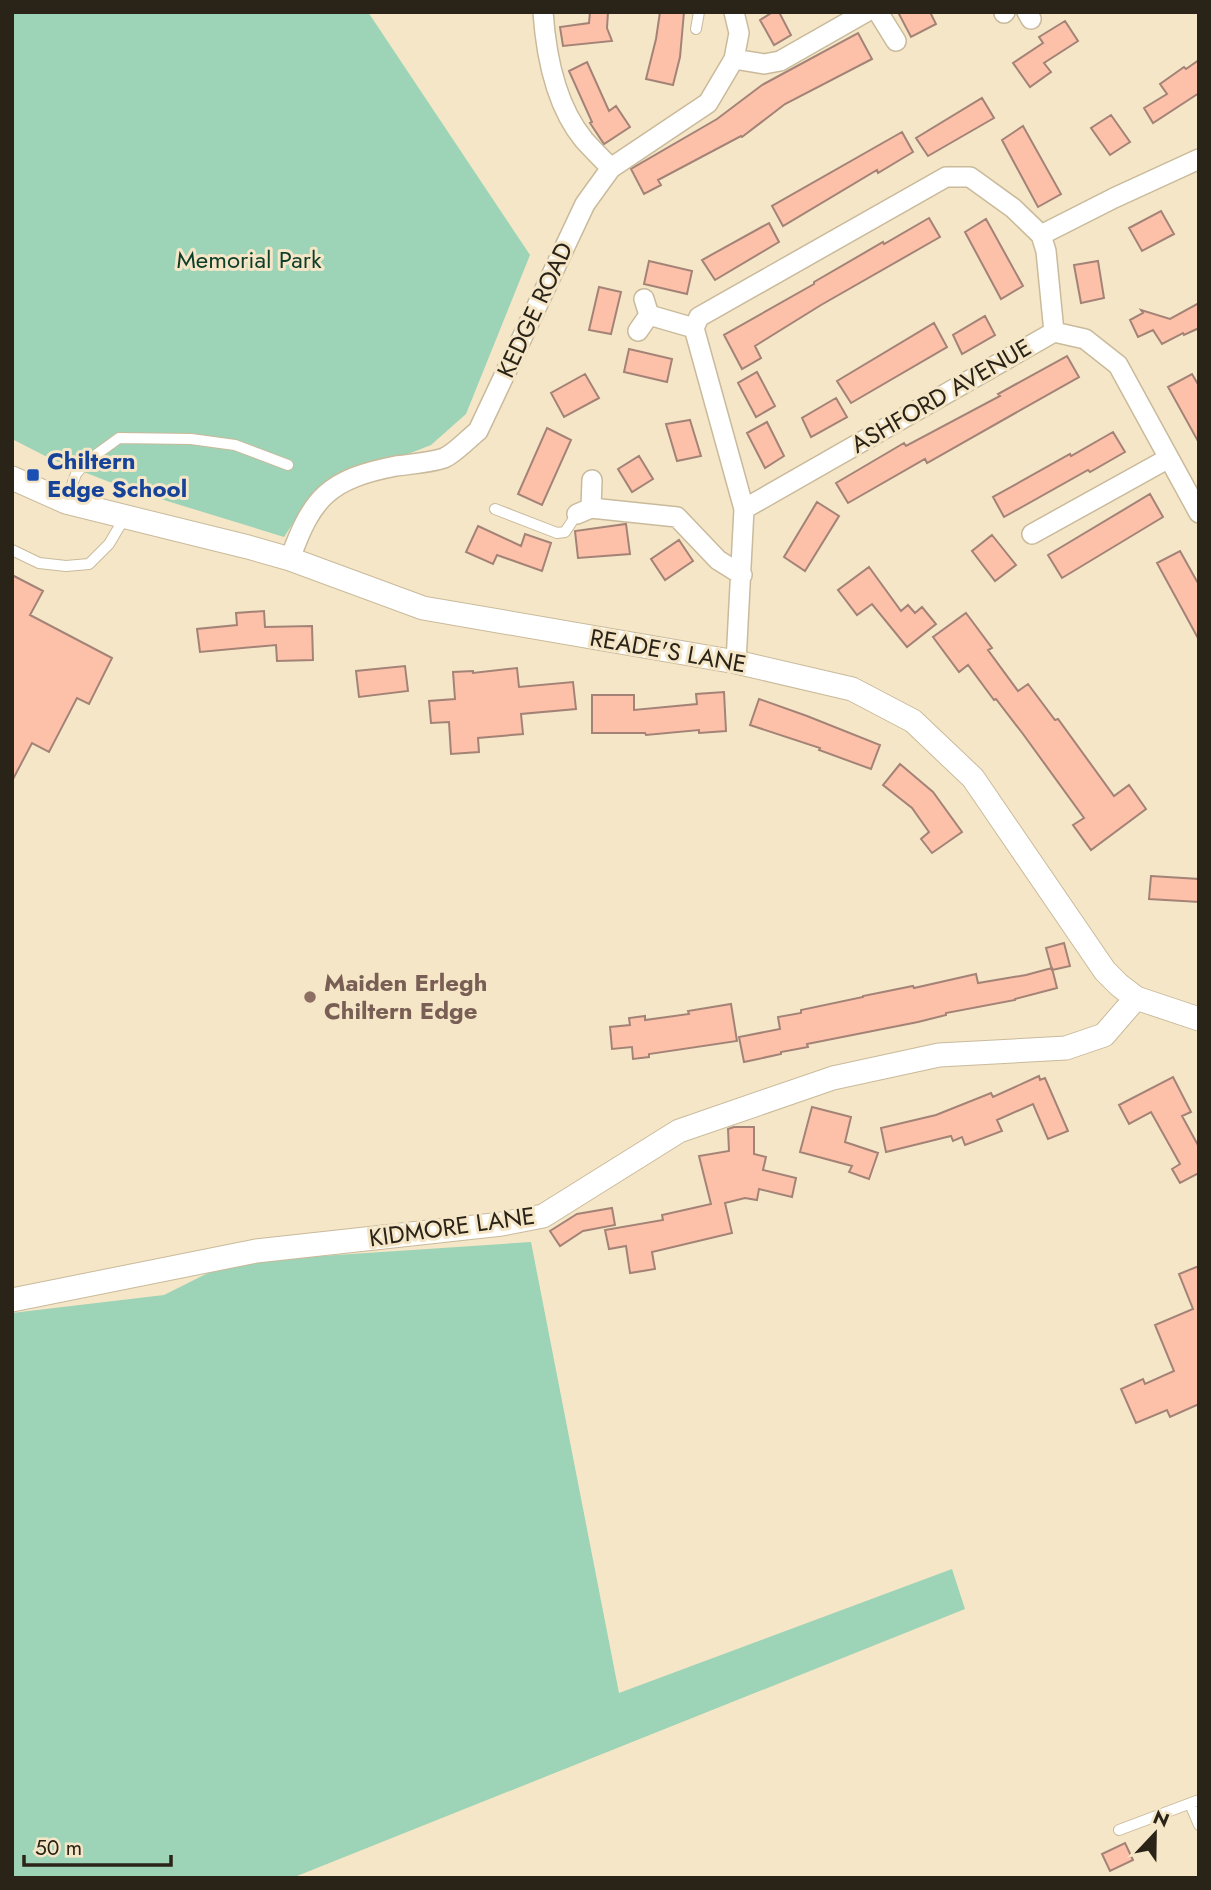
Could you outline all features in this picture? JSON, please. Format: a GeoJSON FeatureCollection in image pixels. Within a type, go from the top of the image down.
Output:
{"type":"FeatureCollection","features":[{"type":"Feature","properties":{"kind":"street"},"geometry":{"type":"LineString","coordinates":[[543,12],[548,54],[561,101],[583,138],[611,168]]}},
{"type":"Feature","properties":{"kind":"street","name":"KEDGE ROAD"},"geometry":{"type":"LineString","coordinates":[[290,559],[300,530],[315,504],[336,485],[369,471],[446,457],[478,431],[585,204],[611,168],[708,103],[734,59],[739,33],[734,12]]}},
{"type":"Feature","properties":{"kind":"street"},"geometry":{"type":"LineString","coordinates":[[734,59],[764,64],[780,61],[866,12]]}},
{"type":"Feature","properties":{"kind":"street"},"geometry":{"type":"LineString","coordinates":[[878,12],[896,41]]}},
{"type":"Feature","properties":{"kind":"street"},"geometry":{"type":"LineString","coordinates":[[736,662],[744,509],[694,328],[699,317],[946,177],[970,177],[1013,208],[1041,235],[1199,159]]}},
{"type":"Feature","properties":{"kind":"street","name":"ASHFORD AVENUE"},"geometry":{"type":"LineString","coordinates":[[744,509],[1054,332],[1046,251],[1041,235]]}},
{"type":"Feature","properties":{"kind":"street"},"geometry":{"type":"LineString","coordinates":[[644,315],[694,328]]}},
{"type":"Feature","properties":{"kind":"street"},"geometry":{"type":"LineString","coordinates":[[1054,332],[1085,339],[1118,365],[1199,513]]}},
{"type":"Feature","properties":{"kind":"street"},"geometry":{"type":"LineString","coordinates":[[1032,534],[1169,458]]}},
{"type":"Feature","properties":{"kind":"street","name":"READE'S LANE"},"geometry":{"type":"LineString","coordinates":[[12,478],[66,502],[290,559],[423,608],[736,662],[852,689],[913,721],[972,778],[1105,971],[1119,985],[1136,998],[1199,1019]]}},
{"type":"Feature","properties":{"kind":"street"},"geometry":{"type":"LineString","coordinates":[[592,480],[584,511],[677,517],[718,560],[742,575]]}},
{"type":"Feature","properties":{"kind":"street","name":"KIDMORE LANE"},"geometry":{"type":"LineString","coordinates":[[12,1300],[256,1251],[502,1224],[543,1216],[679,1131],[833,1078],[925,1058],[1066,1048],[1104,1035],[1136,998]]}},
{"type":"Feature","properties":{"kind":"lane"},"geometry":{"type":"LineString","coordinates":[[696,29],[699,12]]}},
{"type":"Feature","properties":{"kind":"lane"},"geometry":{"type":"LineString","coordinates":[[66,502],[80,468],[119,438],[191,439],[235,446],[288,465]]}},
{"type":"Feature","properties":{"kind":"lane"},"geometry":{"type":"LineString","coordinates":[[495,509],[557,533],[565,533],[584,511]]}},
{"type":"Feature","properties":{"kind":"lane"},"geometry":{"type":"LineString","coordinates":[[12,550],[39,564],[89,564],[109,544],[126,517]]}},
{"type":"Feature","properties":{"kind":"lane"},"geometry":{"type":"LineString","coordinates":[[1119,1830],[1194,1802],[1199,1825]]}},
{"type":"Feature","properties":{"kind":"green space","name":"Memorial Park"},"geometry":{"type":"Polygon","coordinates":[[[12,12],[368,12],[530,255],[466,414],[431,445],[314,491],[284,537],[125,488],[53,460],[12,439],[12,12]]]}},
{"type":"Feature","properties":{"kind":"green space"},"geometry":{"type":"Polygon","coordinates":[[[531,1242],[619,1693],[952,1569],[965,1609],[292,1878],[12,1878],[12,1313],[164,1295],[230,1262],[531,1242]]]}},
{"type":"Feature","properties":{"kind":"building"},"geometry":{"type":"Polygon","coordinates":[[[590,12],[608,12],[607,28],[612,41],[563,46],[560,27],[589,23],[590,12]]]}},
{"type":"Feature","properties":{"kind":"building"},"geometry":{"type":"Polygon","coordinates":[[[660,12],[684,12],[680,57],[673,85],[646,79],[660,12]]]}},
{"type":"Feature","properties":{"kind":"building"},"geometry":{"type":"Polygon","coordinates":[[[773,12],[779,12],[791,35],[774,45],[760,20],[773,12]]]}},
{"type":"Feature","properties":{"kind":"building"},"geometry":{"type":"Polygon","coordinates":[[[898,12],[930,12],[936,24],[911,37],[898,12]]]}},
{"type":"Feature","properties":{"kind":"building"},"geometry":{"type":"Polygon","coordinates":[[[1065,21],[1078,41],[1044,63],[1051,72],[1030,87],[1013,63],[1043,43],[1039,37],[1065,21]]]}},
{"type":"Feature","properties":{"kind":"building"},"geometry":{"type":"Polygon","coordinates":[[[858,33],[872,59],[785,104],[742,137],[658,180],[661,185],[644,194],[631,169],[717,119],[762,85],[858,33]]]}},
{"type":"Feature","properties":{"kind":"building"},"geometry":{"type":"Polygon","coordinates":[[[1199,60],[1199,93],[1153,123],[1144,108],[1167,94],[1160,84],[1199,60]]]}},
{"type":"Feature","properties":{"kind":"building"},"geometry":{"type":"Polygon","coordinates":[[[587,62],[609,111],[616,106],[630,127],[604,144],[590,123],[592,122],[569,71],[587,62]]]}},
{"type":"Feature","properties":{"kind":"building"},"geometry":{"type":"Polygon","coordinates":[[[982,98],[994,118],[928,156],[916,138],[982,98]]]}},
{"type":"Feature","properties":{"kind":"building"},"geometry":{"type":"Polygon","coordinates":[[[1111,115],[1130,142],[1110,155],[1091,128],[1111,115]]]}},
{"type":"Feature","properties":{"kind":"building"},"geometry":{"type":"Polygon","coordinates":[[[1023,126],[1061,194],[1038,207],[1002,140],[1023,126]]]}},
{"type":"Feature","properties":{"kind":"building"},"geometry":{"type":"Polygon","coordinates":[[[902,132],[913,152],[878,173],[877,170],[783,226],[772,206],[902,132]]]}},
{"type":"Feature","properties":{"kind":"building"},"geometry":{"type":"Polygon","coordinates":[[[1161,211],[1174,234],[1142,251],[1129,228],[1161,211]]]}},
{"type":"Feature","properties":{"kind":"building"},"geometry":{"type":"Polygon","coordinates":[[[929,218],[940,237],[755,346],[761,358],[742,369],[724,335],[929,218]]]}},
{"type":"Feature","properties":{"kind":"building"},"geometry":{"type":"Polygon","coordinates":[[[986,219],[1023,286],[1001,299],[965,232],[986,219]]]}},
{"type":"Feature","properties":{"kind":"building"},"geometry":{"type":"Polygon","coordinates":[[[769,223],[779,242],[715,280],[702,260],[769,223]]]}},
{"type":"Feature","properties":{"kind":"building"},"geometry":{"type":"Polygon","coordinates":[[[649,261],[692,271],[687,294],[644,284],[649,261]]]}},
{"type":"Feature","properties":{"kind":"building"},"geometry":{"type":"Polygon","coordinates":[[[1098,261],[1104,298],[1081,303],[1074,265],[1098,261]]]}},
{"type":"Feature","properties":{"kind":"building"},"geometry":{"type":"Polygon","coordinates":[[[599,287],[621,292],[611,334],[589,330],[599,287]]]}},
{"type":"Feature","properties":{"kind":"building"},"geometry":{"type":"Polygon","coordinates":[[[1199,303],[1199,328],[1162,344],[1153,330],[1138,337],[1130,320],[1143,313],[1141,310],[1170,319],[1199,303]]]}},
{"type":"Feature","properties":{"kind":"building"},"geometry":{"type":"Polygon","coordinates":[[[985,316],[995,335],[962,354],[953,335],[985,316]]]}},
{"type":"Feature","properties":{"kind":"building"},"geometry":{"type":"Polygon","coordinates":[[[934,323],[947,347],[851,403],[837,381],[934,323]]]}},
{"type":"Feature","properties":{"kind":"building"},"geometry":{"type":"Polygon","coordinates":[[[629,349],[672,359],[667,382],[624,372],[629,349]]]}},
{"type":"Feature","properties":{"kind":"building"},"geometry":{"type":"Polygon","coordinates":[[[1067,356],[1079,377],[927,463],[925,459],[848,503],[836,483],[904,443],[906,446],[1000,396],[998,394],[1067,356]]]}},
{"type":"Feature","properties":{"kind":"building"},"geometry":{"type":"Polygon","coordinates":[[[757,372],[775,406],[756,417],[738,383],[757,372]]]}},
{"type":"Feature","properties":{"kind":"building"},"geometry":{"type":"Polygon","coordinates":[[[585,374],[599,398],[564,417],[551,393],[585,374]]]}},
{"type":"Feature","properties":{"kind":"building"},"geometry":{"type":"Polygon","coordinates":[[[1192,374],[1199,386],[1199,443],[1168,387],[1192,374]]]}},
{"type":"Feature","properties":{"kind":"building"},"geometry":{"type":"Polygon","coordinates":[[[836,398],[847,417],[811,437],[802,418],[836,398]]]}},
{"type":"Feature","properties":{"kind":"building"},"geometry":{"type":"Polygon","coordinates":[[[690,420],[701,456],[677,461],[666,424],[690,420]]]}},
{"type":"Feature","properties":{"kind":"building"},"geometry":{"type":"Polygon","coordinates":[[[767,422],[784,456],[765,468],[747,433],[767,422]]]}},
{"type":"Feature","properties":{"kind":"building"},"geometry":{"type":"Polygon","coordinates":[[[547,428],[571,440],[542,505],[518,494],[547,428]]]}},
{"type":"Feature","properties":{"kind":"building"},"geometry":{"type":"Polygon","coordinates":[[[1113,432],[1125,452],[1004,517],[993,497],[1113,432]]]}},
{"type":"Feature","properties":{"kind":"building"},"geometry":{"type":"Polygon","coordinates":[[[639,456],[653,479],[632,492],[618,469],[639,456]]]}},
{"type":"Feature","properties":{"kind":"building"},"geometry":{"type":"Polygon","coordinates":[[[1150,494],[1163,517],[1062,578],[1048,555],[1150,494]]]}},
{"type":"Feature","properties":{"kind":"building"},"geometry":{"type":"Polygon","coordinates":[[[817,502],[839,516],[805,571],[784,557],[817,502]]]}},
{"type":"Feature","properties":{"kind":"building"},"geometry":{"type":"Polygon","coordinates":[[[626,524],[630,554],[578,558],[575,531],[626,524]]]}},
{"type":"Feature","properties":{"kind":"building"},"geometry":{"type":"Polygon","coordinates":[[[478,526],[521,546],[525,534],[551,543],[542,571],[497,555],[493,564],[466,552],[478,526]]]}},
{"type":"Feature","properties":{"kind":"building"},"geometry":{"type":"Polygon","coordinates":[[[992,535],[1016,565],[995,581],[972,551],[992,535]]]}},
{"type":"Feature","properties":{"kind":"building"},"geometry":{"type":"Polygon","coordinates":[[[679,540],[693,561],[665,580],[651,559],[679,540]]]}},
{"type":"Feature","properties":{"kind":"building"},"geometry":{"type":"Polygon","coordinates":[[[1180,551],[1199,585],[1199,640],[1157,563],[1180,551]]]}},
{"type":"Feature","properties":{"kind":"building"},"geometry":{"type":"Polygon","coordinates":[[[869,567],[901,611],[908,605],[915,613],[922,607],[936,624],[907,647],[872,604],[857,615],[838,590],[869,567]]]}},
{"type":"Feature","properties":{"kind":"building"},"geometry":{"type":"Polygon","coordinates":[[[12,575],[43,591],[30,615],[112,658],[89,704],[77,698],[49,752],[32,743],[12,781],[12,575]]]}},
{"type":"Feature","properties":{"kind":"building"},"geometry":{"type":"Polygon","coordinates":[[[264,611],[265,627],[312,626],[313,660],[277,661],[276,645],[200,652],[197,629],[237,625],[236,613],[264,611]]]}},
{"type":"Feature","properties":{"kind":"building"},"geometry":{"type":"Polygon","coordinates":[[[966,613],[992,648],[988,650],[1018,691],[1028,684],[1055,720],[1058,719],[1114,796],[1129,785],[1146,809],[1091,850],[1073,825],[1084,818],[1023,734],[968,665],[959,672],[933,637],[966,613]]]}},
{"type":"Feature","properties":{"kind":"building"},"geometry":{"type":"Polygon","coordinates":[[[405,666],[408,691],[359,697],[356,671],[405,666]]]}},
{"type":"Feature","properties":{"kind":"building"},"geometry":{"type":"Polygon","coordinates":[[[517,668],[519,687],[573,682],[576,709],[521,714],[523,734],[478,738],[479,752],[451,754],[449,722],[431,723],[429,701],[455,699],[453,672],[473,673],[517,668]]]}},
{"type":"Feature","properties":{"kind":"building"},"geometry":{"type":"Polygon","coordinates":[[[724,692],[726,731],[699,733],[699,730],[646,735],[592,733],[592,695],[634,695],[634,710],[697,704],[696,694],[724,692]]]}},
{"type":"Feature","properties":{"kind":"building"},"geometry":{"type":"Polygon","coordinates":[[[759,699],[880,745],[871,769],[819,750],[820,748],[750,725],[759,699]]]}},
{"type":"Feature","properties":{"kind":"building"},"geometry":{"type":"Polygon","coordinates":[[[900,764],[933,792],[962,832],[932,853],[921,839],[929,832],[912,808],[883,785],[900,764]]]}},
{"type":"Feature","properties":{"kind":"building"},"geometry":{"type":"Polygon","coordinates":[[[1151,876],[1199,879],[1199,902],[1149,899],[1151,876]]]}},
{"type":"Feature","properties":{"kind":"building"},"geometry":{"type":"Polygon","coordinates":[[[1064,943],[1070,966],[1052,970],[1046,948],[1064,943]]]}},
{"type":"Feature","properties":{"kind":"building"},"geometry":{"type":"Polygon","coordinates":[[[1052,968],[1057,988],[918,1022],[807,1044],[808,1047],[744,1062],[739,1037],[780,1029],[778,1017],[863,996],[976,974],[978,983],[1052,968]]]}},
{"type":"Feature","properties":{"kind":"building"},"geometry":{"type":"Polygon","coordinates":[[[731,1004],[737,1041],[649,1054],[649,1057],[633,1059],[632,1047],[612,1049],[610,1027],[630,1025],[629,1018],[645,1016],[645,1020],[689,1014],[688,1011],[731,1004]]]}},
{"type":"Feature","properties":{"kind":"building"},"geometry":{"type":"Polygon","coordinates":[[[1039,1076],[1040,1080],[1045,1078],[1068,1131],[1048,1139],[1033,1104],[997,1120],[1002,1131],[965,1145],[962,1137],[953,1141],[951,1136],[886,1152],[881,1128],[936,1115],[991,1093],[993,1097],[1039,1076]]]}},
{"type":"Feature","properties":{"kind":"building"},"geometry":{"type":"Polygon","coordinates":[[[1173,1077],[1191,1112],[1182,1116],[1199,1147],[1199,1173],[1180,1183],[1172,1169],[1180,1164],[1151,1112],[1129,1124],[1119,1105],[1173,1077]]]}},
{"type":"Feature","properties":{"kind":"building"},"geometry":{"type":"Polygon","coordinates":[[[812,1107],[851,1117],[845,1142],[878,1153],[869,1179],[849,1172],[852,1166],[800,1152],[812,1107]]]}},
{"type":"Feature","properties":{"kind":"building"},"geometry":{"type":"Polygon","coordinates":[[[754,1127],[754,1154],[766,1157],[763,1170],[796,1178],[792,1197],[759,1189],[757,1200],[745,1198],[725,1203],[732,1233],[652,1252],[655,1269],[630,1273],[626,1246],[609,1249],[605,1230],[663,1220],[662,1215],[711,1204],[699,1156],[729,1151],[728,1129],[754,1127]]]}},
{"type":"Feature","properties":{"kind":"building"},"geometry":{"type":"Polygon","coordinates":[[[612,1208],[615,1225],[583,1231],[560,1246],[550,1231],[577,1214],[612,1208]]]}},
{"type":"Feature","properties":{"kind":"building"},"geometry":{"type":"Polygon","coordinates":[[[1199,1266],[1199,1404],[1170,1417],[1167,1410],[1136,1423],[1121,1389],[1143,1379],[1145,1384],[1174,1371],[1155,1325],[1193,1309],[1179,1274],[1199,1266]]]}},
{"type":"Feature","properties":{"kind":"building"},"geometry":{"type":"Polygon","coordinates":[[[1125,1843],[1133,1860],[1110,1871],[1102,1854],[1125,1843]]]}},
{"type":"Feature","properties":{"kind":"place","name":"Chiltern Edge School"},"geometry":{"type":"Point","coordinates":[33,475]}},
{"type":"Feature","properties":{"kind":"place","name":"Maiden Erlegh Chiltern Edge"},"geometry":{"type":"Point","coordinates":[310,997]}}]}
